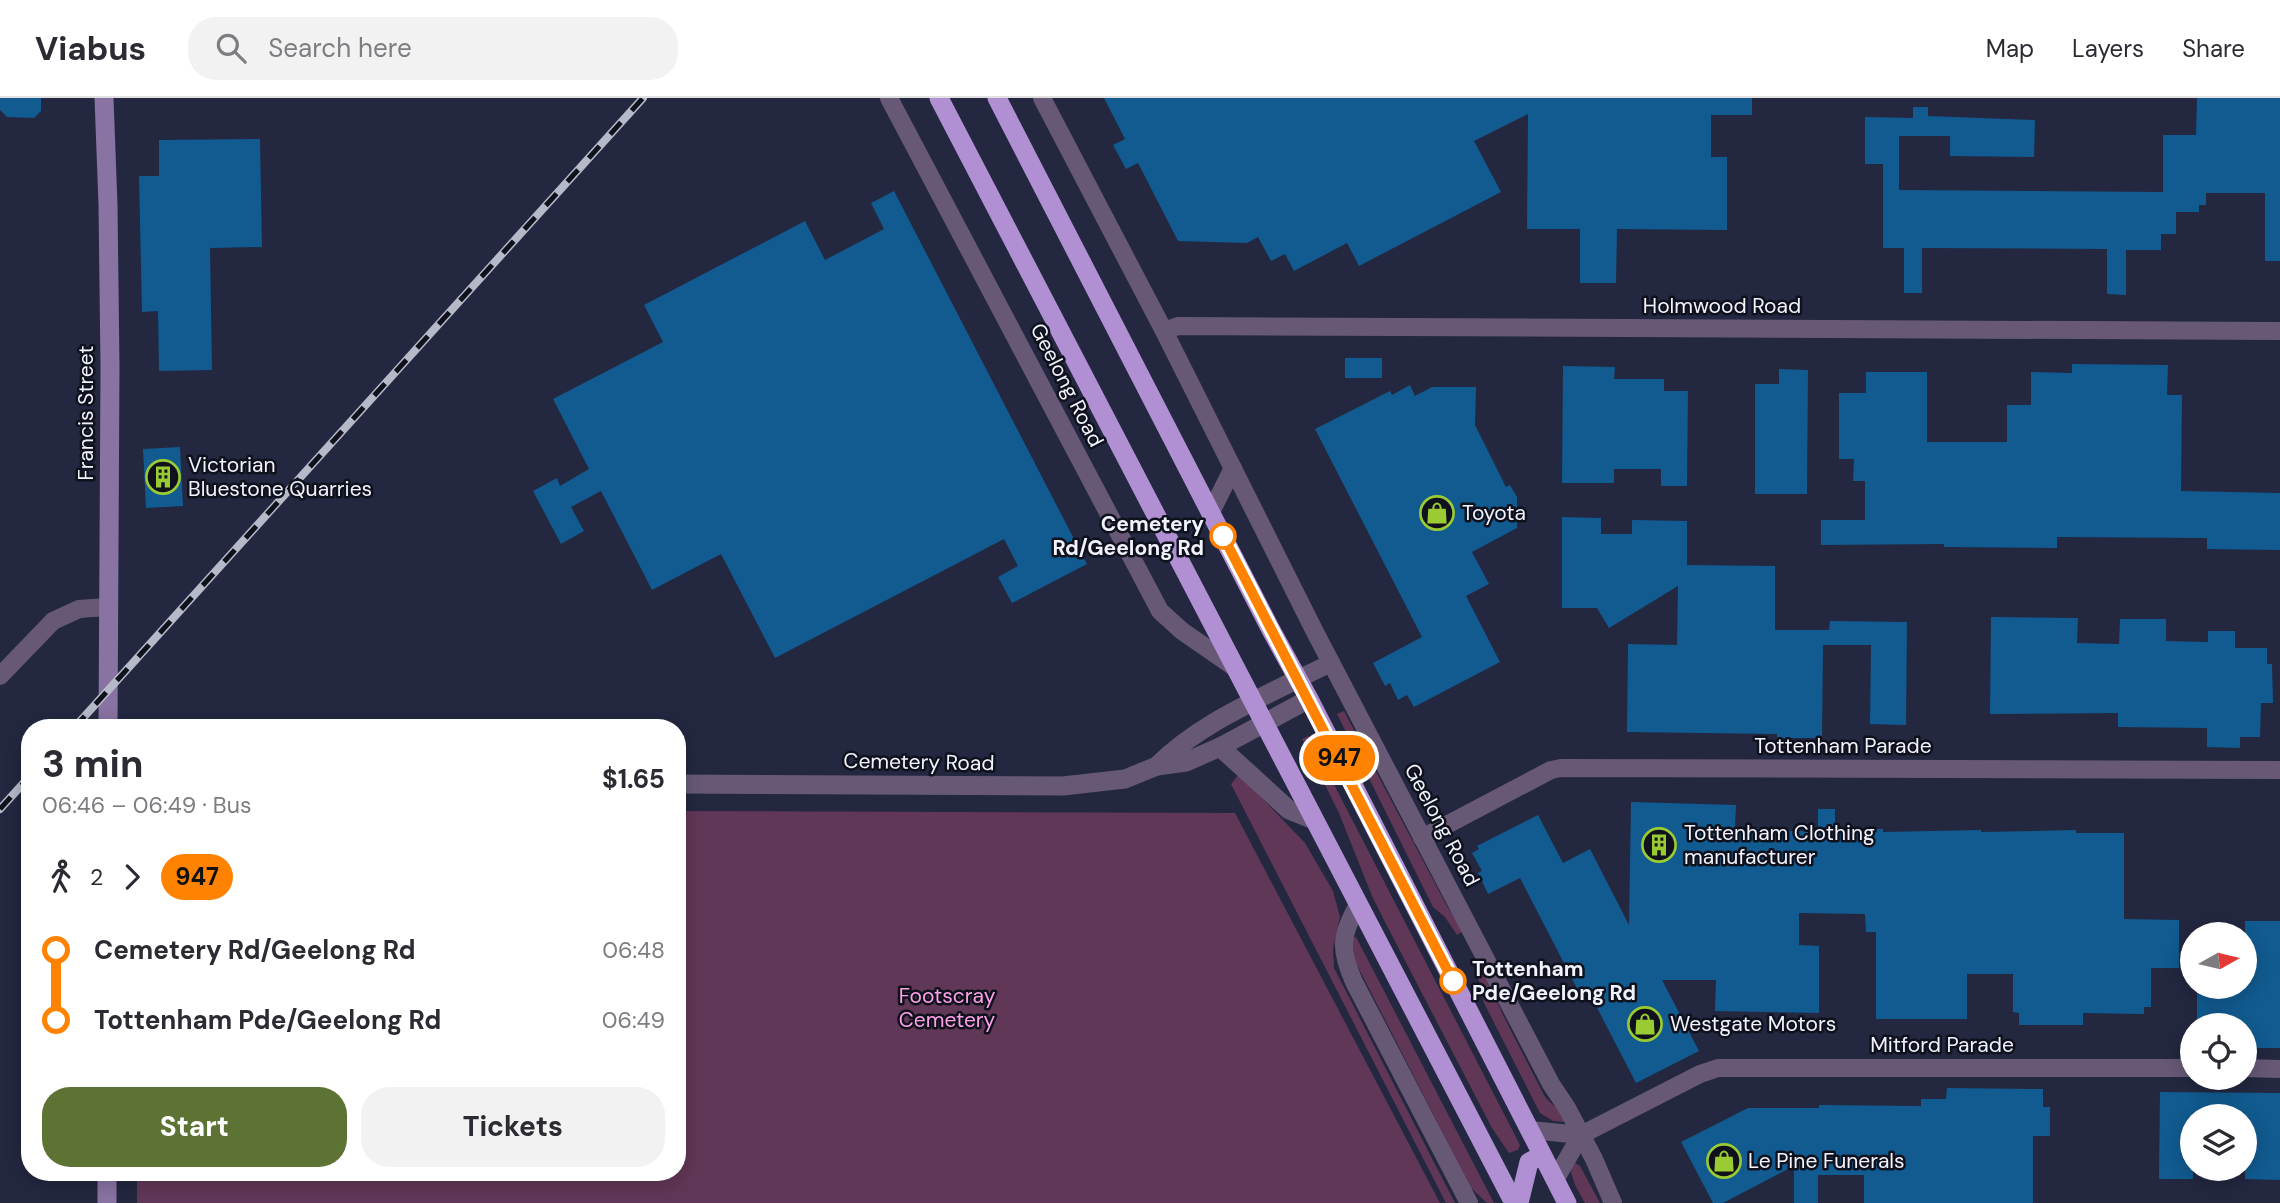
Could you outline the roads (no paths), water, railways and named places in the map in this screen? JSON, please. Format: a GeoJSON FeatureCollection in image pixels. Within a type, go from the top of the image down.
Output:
{"type":"FeatureCollection","features":[{"type":"Feature","properties":{"kind":"highway","name":"Geelong Road"},"geometry":{"type":"LineString","coordinates":[[939,98],[1358,905],[1516,1203]]}},
{"type":"Feature","properties":{"kind":"highway"},"geometry":{"type":"LineString","coordinates":[[997,98],[1567,1203]]}},
{"type":"Feature","properties":{"kind":"highway"},"geometry":{"type":"LineString","coordinates":[[1516,1203],[1529,1162],[1542,1155]]}},
{"type":"Feature","properties":{"kind":"main road","name":"Francis Street"},"geometry":{"type":"LineString","coordinates":[[104,98],[110,368],[108,719]]}},
{"type":"Feature","properties":{"kind":"main road"},"geometry":{"type":"LineString","coordinates":[[107,1181],[107,1203]]}},
{"type":"Feature","properties":{"kind":"street","name":"Geelong Road"},"geometry":{"type":"LineString","coordinates":[[889,98],[1156,603],[1169,620],[1234,667]]}},
{"type":"Feature","properties":{"kind":"street","name":"Geelong Road"},"geometry":{"type":"LineString","coordinates":[[1042,98],[1164,331],[1331,663],[1551,1084],[1581,1135],[1613,1203]]}},
{"type":"Feature","properties":{"kind":"street","name":"Holmwood Road"},"geometry":{"type":"LineString","coordinates":[[1164,331],[1178,326],[2280,331]]}},
{"type":"Feature","properties":{"kind":"street"},"geometry":{"type":"LineString","coordinates":[[1211,512],[1233,468]]}},
{"type":"Feature","properties":{"kind":"street"},"geometry":{"type":"LineString","coordinates":[[0,676],[53,621],[79,609],[107,607]]}},
{"type":"Feature","properties":{"kind":"street","name":"Cemetery Road"},"geometry":{"type":"LineString","coordinates":[[1157,766],[1174,749],[1252,702],[1331,663]]}},
{"type":"Feature","properties":{"kind":"street","name":"Cemetery Road"},"geometry":{"type":"LineString","coordinates":[[686,784],[1063,786],[1125,779],[1157,766],[1186,762],[1220,747],[1309,699]]}},
{"type":"Feature","properties":{"kind":"street"},"geometry":{"type":"LineString","coordinates":[[1220,747],[1290,810],[1314,820]]}},
{"type":"Feature","properties":{"kind":"street","name":"Tottenham Parade"},"geometry":{"type":"LineString","coordinates":[[1422,838],[1551,770],[1561,768],[2280,770]]}},
{"type":"Feature","properties":{"kind":"street"},"geometry":{"type":"LineString","coordinates":[[1358,905],[1347,924],[1343,946],[1344,959],[1469,1203]]}},
{"type":"Feature","properties":{"kind":"street","name":"Mitford Parade"},"geometry":{"type":"LineString","coordinates":[[1581,1135],[1700,1074],[1718,1068],[2180,1068]]}},
{"type":"Feature","properties":{"kind":"street"},"geometry":{"type":"LineString","coordinates":[[2257,1069],[2280,1069]]}},
{"type":"Feature","properties":{"kind":"street"},"geometry":{"type":"LineString","coordinates":[[1530,1130],[1581,1135],[1555,1180]]}},
{"type":"Feature","properties":{"kind":"railway"},"geometry":{"type":"LineString","coordinates":[[82,719],[643,98]]}},
{"type":"Feature","properties":{"kind":"railway"},"geometry":{"type":"LineString","coordinates":[[0,809],[21,786]]}},
{"type":"Feature","properties":{"kind":"place","name":"Victorian Bluestone Quarries"},"geometry":{"type":"Point","coordinates":[163,477]}},
{"type":"Feature","properties":{"kind":"place","name":"Toyota"},"geometry":{"type":"Point","coordinates":[1437,513]}},
{"type":"Feature","properties":{"kind":"place","name":"Cemetery Rd/Geelong Rd"},"geometry":{"type":"Point","coordinates":[1223,536]}},
{"type":"Feature","properties":{"kind":"place","name":"Tottenham Clothing manufacturer"},"geometry":{"type":"Point","coordinates":[1659,845]}},
{"type":"Feature","properties":{"kind":"place","name":"Tottenham Pde/Geelong Rd"},"geometry":{"type":"Point","coordinates":[1453,981]}},
{"type":"Feature","properties":{"kind":"place","name":"Westgate Motors"},"geometry":{"type":"Point","coordinates":[1645,1024]}},
{"type":"Feature","properties":{"kind":"place","name":"Le Pine Funerals"},"geometry":{"type":"Point","coordinates":[1724,1161]}},
{"type":"Feature","properties":{"kind":"park label","name":"Footscray Cemetery"},"geometry":{"type":"Point","coordinates":[947,1008]}}]}
